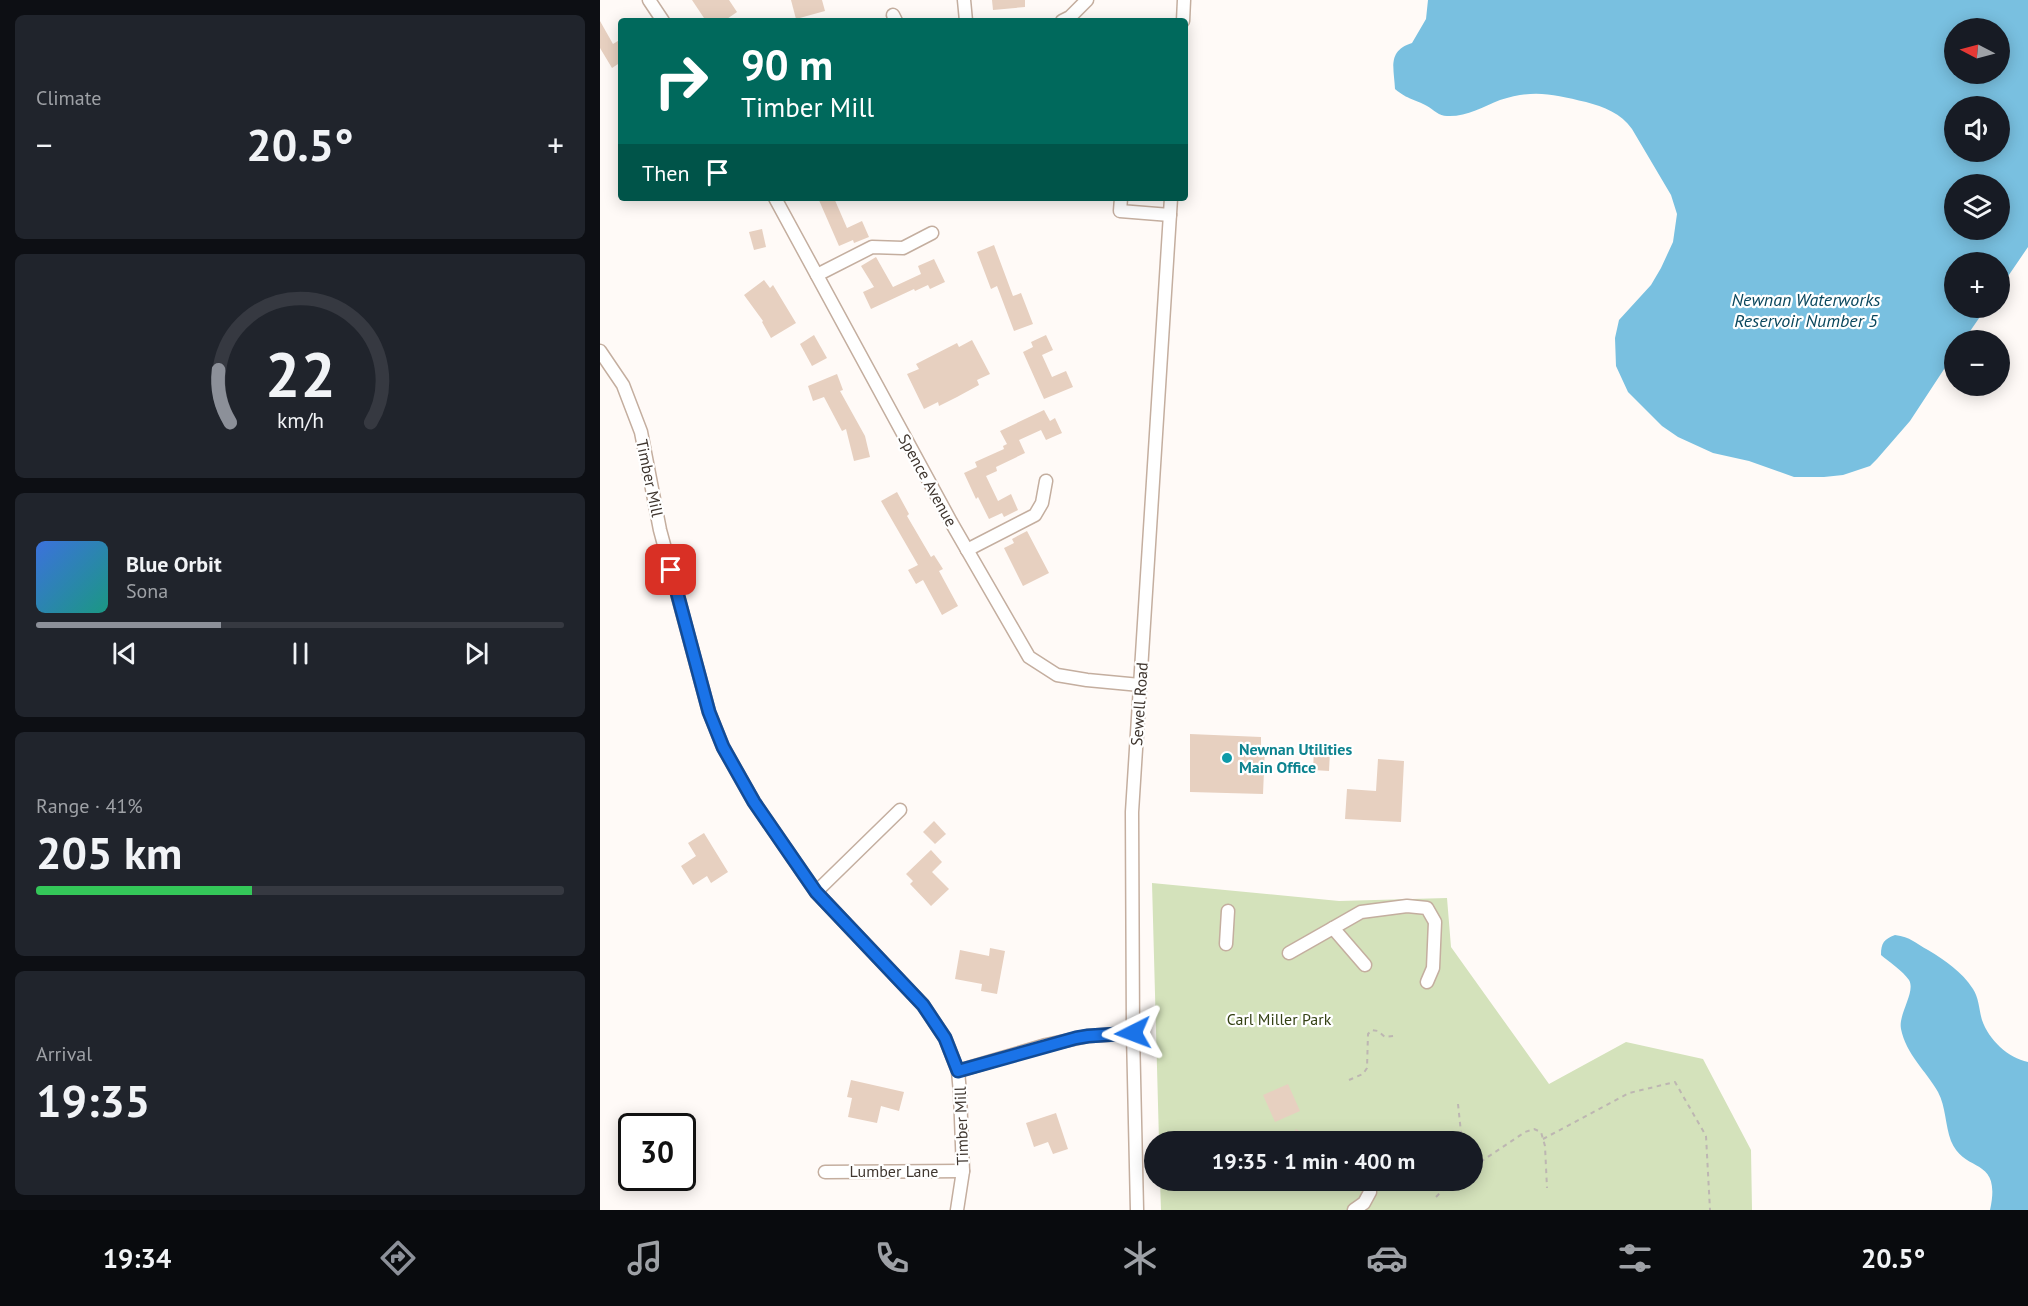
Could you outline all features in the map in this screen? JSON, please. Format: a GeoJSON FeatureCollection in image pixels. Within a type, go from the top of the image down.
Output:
{"type":"FeatureCollection","features":[{"type":"Feature","properties":{"kind":"street"},"geometry":{"type":"LineString","coordinates":[[649,0],[661,18]]}},
{"type":"Feature","properties":{"kind":"street"},"geometry":{"type":"LineString","coordinates":[[964,0],[966,18]]}},
{"type":"Feature","properties":{"kind":"street"},"geometry":{"type":"LineString","coordinates":[[1068,18],[1087,0]]}},
{"type":"Feature","properties":{"kind":"street"},"geometry":{"type":"LineString","coordinates":[[1183,18],[1184,0]]}},
{"type":"Feature","properties":{"kind":"street","name":"Spence Avenue"},"geometry":{"type":"LineString","coordinates":[[777,201],[967,550],[1029,657],[1057,675],[1140,685]]}},
{"type":"Feature","properties":{"kind":"street"},"geometry":{"type":"LineString","coordinates":[[1120,201],[1120,211],[1170,215]]}},
{"type":"Feature","properties":{"kind":"street","name":"Sewell Road"},"geometry":{"type":"LineString","coordinates":[[1137,1210],[1132,812],[1171,201]]}},
{"type":"Feature","properties":{"kind":"street"},"geometry":{"type":"LineString","coordinates":[[817,275],[872,247],[903,248],[933,233]]}},
{"type":"Feature","properties":{"kind":"street","name":"Timber Mill"},"geometry":{"type":"LineString","coordinates":[[600,351],[623,385],[641,432],[669,562],[709,712],[723,747],[754,802],[816,892],[923,1005],[945,1038],[958,1071],[963,1171],[957,1210]]}},
{"type":"Feature","properties":{"kind":"street"},"geometry":{"type":"LineString","coordinates":[[967,550],[1035,515],[1042,503],[1046,482]]}},
{"type":"Feature","properties":{"kind":"street"},"geometry":{"type":"LineString","coordinates":[[816,892],[900,810]]}},
{"type":"Feature","properties":{"kind":"street"},"geometry":{"type":"LineString","coordinates":[[1290,953],[1361,912],[1407,906],[1427,908],[1435,922],[1433,968],[1427,982]]}},
{"type":"Feature","properties":{"kind":"street"},"geometry":{"type":"LineString","coordinates":[[1226,944],[1228,911]]}},
{"type":"Feature","properties":{"kind":"street"},"geometry":{"type":"LineString","coordinates":[[1333,928],[1365,965]]}},
{"type":"Feature","properties":{"kind":"street"},"geometry":{"type":"LineString","coordinates":[[958,1071],[1046,1045],[1088,1036],[1133,1033]]}},
{"type":"Feature","properties":{"kind":"street","name":"Lumber Lane"},"geometry":{"type":"LineString","coordinates":[[825,1172],[963,1171]]}},
{"type":"Feature","properties":{"kind":"street"},"geometry":{"type":"LineString","coordinates":[[1354,1210],[1364,1203],[1370,1192]]}},
{"type":"Feature","properties":{"kind":"path"},"geometry":{"type":"LineString","coordinates":[[1349,1080],[1363,1074],[1367,1068],[1368,1034],[1372,1030],[1378,1031],[1385,1037],[1394,1035]]}},
{"type":"Feature","properties":{"kind":"path"},"geometry":{"type":"LineString","coordinates":[[1543,1139],[1629,1093],[1675,1082],[1706,1136],[1710,1210]]}},
{"type":"Feature","properties":{"kind":"path"},"geometry":{"type":"LineString","coordinates":[[1458,1104],[1461,1131]]}},
{"type":"Feature","properties":{"kind":"path"},"geometry":{"type":"LineString","coordinates":[[1483,1160],[1525,1132],[1534,1129],[1541,1132],[1545,1146],[1547,1188]]}},
{"type":"Feature","properties":{"kind":"path"},"geometry":{"type":"LineString","coordinates":[[1436,1197],[1442,1191]]}},
{"type":"Feature","properties":{"kind":"green space","name":"Carl Miller Park"},"geometry":{"type":"Polygon","coordinates":[[[1152,883],[1339,901],[1447,898],[1451,947],[1549,1084],[1626,1042],[1703,1059],[1751,1150],[1752,1210],[1161,1210],[1160,1191],[1483,1191],[1483,1131],[1159,1131],[1152,883]]]}},
{"type":"Feature","properties":{"kind":"water","name":"Newnan Waterworks Reservoir Number 5"},"geometry":{"type":"Polygon","coordinates":[[[1428,0],[2028,0],[2028,247],[2010,273],[2010,252],[1944,252],[1944,318],[1979,318],[1971,330],[1944,330],[1944,369],[1910,421],[1870,466],[1843,475],[1794,477],[1749,461],[1713,453],[1678,437],[1662,426],[1628,392],[1616,366],[1615,338],[1619,320],[1651,285],[1661,268],[1673,242],[1677,214],[1671,195],[1628,123],[1606,109],[1586,102],[1553,95],[1533,94],[1500,100],[1468,113],[1444,116],[1395,89],[1393,67],[1395,56],[1404,46],[1412,43],[1426,19],[1428,0]]]}},
{"type":"Feature","properties":{"kind":"water"},"geometry":{"type":"Polygon","coordinates":[[[1895,935],[1913,941],[1941,958],[1958,972],[1975,993],[1982,1020],[1994,1041],[2013,1057],[2028,1062],[2028,1210],[1990,1210],[1992,1193],[1991,1181],[1987,1173],[1957,1151],[1951,1141],[1941,1098],[1907,1046],[1901,1029],[1911,985],[1903,973],[1881,955],[1884,942],[1895,935]]]}},
{"type":"Feature","properties":{"kind":"building"},"geometry":{"type":"Polygon","coordinates":[[[692,0],[729,0],[737,12],[728,18],[704,18],[692,0]]]}},
{"type":"Feature","properties":{"kind":"building"},"geometry":{"type":"Polygon","coordinates":[[[791,0],[822,0],[825,11],[796,18],[791,0]]]}},
{"type":"Feature","properties":{"kind":"building"},"geometry":{"type":"Polygon","coordinates":[[[992,0],[1025,0],[1025,7],[993,10],[992,0]]]}},
{"type":"Feature","properties":{"kind":"building"},"geometry":{"type":"Polygon","coordinates":[[[600,21],[613,44],[618,41],[618,64],[612,68],[600,48],[600,21]]]}},
{"type":"Feature","properties":{"kind":"building"},"geometry":{"type":"Polygon","coordinates":[[[819,201],[835,201],[847,228],[862,221],[869,237],[839,246],[819,201]]]}},
{"type":"Feature","properties":{"kind":"building"},"geometry":{"type":"Polygon","coordinates":[[[762,229],[766,247],[754,250],[749,232],[762,229]]]}},
{"type":"Feature","properties":{"kind":"building"},"geometry":{"type":"Polygon","coordinates":[[[994,245],[1013,296],[1021,293],[1033,324],[1014,331],[997,286],[991,289],[977,252],[994,245]]]}},
{"type":"Feature","properties":{"kind":"building"},"geometry":{"type":"Polygon","coordinates":[[[876,257],[893,287],[921,274],[918,266],[934,259],[945,282],[930,289],[928,285],[915,291],[914,289],[871,309],[863,292],[874,287],[861,266],[876,257]]]}},
{"type":"Feature","properties":{"kind":"building"},"geometry":{"type":"Polygon","coordinates":[[[764,280],[770,288],[773,285],[796,323],[771,338],[763,321],[744,295],[764,280]]]}},
{"type":"Feature","properties":{"kind":"building"},"geometry":{"type":"Polygon","coordinates":[[[814,335],[827,358],[812,366],[800,344],[814,335]]]}},
{"type":"Feature","properties":{"kind":"building"},"geometry":{"type":"Polygon","coordinates":[[[1046,335],[1053,350],[1042,355],[1052,377],[1066,371],[1073,387],[1044,399],[1023,352],[1033,347],[1031,342],[1046,335]]]}},
{"type":"Feature","properties":{"kind":"building"},"geometry":{"type":"Polygon","coordinates":[[[972,340],[990,374],[977,380],[979,385],[957,397],[939,406],[938,402],[924,409],[907,374],[919,369],[916,364],[957,343],[959,347],[972,340]]]}},
{"type":"Feature","properties":{"kind":"building"},"geometry":{"type":"Polygon","coordinates":[[[837,374],[843,390],[840,391],[865,436],[870,457],[854,461],[846,429],[842,431],[824,397],[813,401],[808,386],[837,374]]]}},
{"type":"Feature","properties":{"kind":"building"},"geometry":{"type":"Polygon","coordinates":[[[1044,410],[1050,421],[1055,418],[1062,433],[1046,440],[1041,430],[1019,440],[1025,453],[996,467],[997,471],[986,476],[998,501],[1011,494],[1018,510],[1004,517],[1002,513],[989,519],[978,497],[976,499],[964,473],[977,467],[975,462],[1004,449],[1003,446],[1007,444],[1000,431],[1044,410]]]}},
{"type":"Feature","properties":{"kind":"building"},"geometry":{"type":"Polygon","coordinates":[[[897,492],[909,514],[907,516],[931,557],[934,555],[943,569],[939,571],[958,606],[942,615],[923,580],[916,584],[908,570],[918,565],[881,501],[897,492]]]}},
{"type":"Feature","properties":{"kind":"building"},"geometry":{"type":"Polygon","coordinates":[[[1027,531],[1049,573],[1023,586],[1004,548],[1014,543],[1012,539],[1027,531]]]}},
{"type":"Feature","properties":{"kind":"building","name":"Newnan Utilities Main Office"},"geometry":{"type":"Polygon","coordinates":[[[1190,734],[1261,737],[1261,748],[1265,748],[1263,794],[1190,792],[1190,734]]]}},
{"type":"Feature","properties":{"kind":"building"},"geometry":{"type":"Polygon","coordinates":[[[1314,749],[1330,751],[1329,771],[1313,770],[1314,749]]]}},
{"type":"Feature","properties":{"kind":"building"},"geometry":{"type":"Polygon","coordinates":[[[1378,759],[1404,761],[1401,822],[1345,819],[1347,789],[1376,791],[1378,759]]]}},
{"type":"Feature","properties":{"kind":"building"},"geometry":{"type":"Polygon","coordinates":[[[934,821],[946,834],[935,844],[923,832],[934,821]]]}},
{"type":"Feature","properties":{"kind":"building"},"geometry":{"type":"Polygon","coordinates":[[[704,833],[728,872],[711,883],[707,876],[693,885],[681,866],[696,856],[688,843],[704,833]]]}},
{"type":"Feature","properties":{"kind":"building"},"geometry":{"type":"Polygon","coordinates":[[[931,850],[942,862],[932,872],[949,889],[931,906],[910,884],[913,881],[906,874],[931,850]]]}},
{"type":"Feature","properties":{"kind":"building"},"geometry":{"type":"Polygon","coordinates":[[[990,948],[1005,951],[997,994],[981,991],[982,984],[955,979],[960,950],[989,956],[990,948]]]}},
{"type":"Feature","properties":{"kind":"building"},"geometry":{"type":"Polygon","coordinates":[[[851,1080],[904,1092],[899,1111],[881,1106],[877,1123],[848,1117],[852,1098],[847,1097],[851,1080]]]}},
{"type":"Feature","properties":{"kind":"building"},"geometry":{"type":"Polygon","coordinates":[[[1288,1084],[1300,1111],[1275,1122],[1263,1095],[1288,1084]]]}},
{"type":"Feature","properties":{"kind":"building"},"geometry":{"type":"Polygon","coordinates":[[[1056,1113],[1068,1149],[1053,1154],[1048,1142],[1034,1147],[1026,1123],[1056,1113]]]}},
{"type":"Feature","properties":{"kind":"place","name":"Newnan Utilities Main Office"},"geometry":{"type":"Point","coordinates":[1227,758]}},
{"type":"Feature","properties":{"kind":"route"},"geometry":{"type":"LineString","coordinates":[[671,570],[709,712],[723,747],[754,802],[816,892],[923,1005],[945,1038],[958,1071],[1076,1038],[1133,1033]]}}]}
